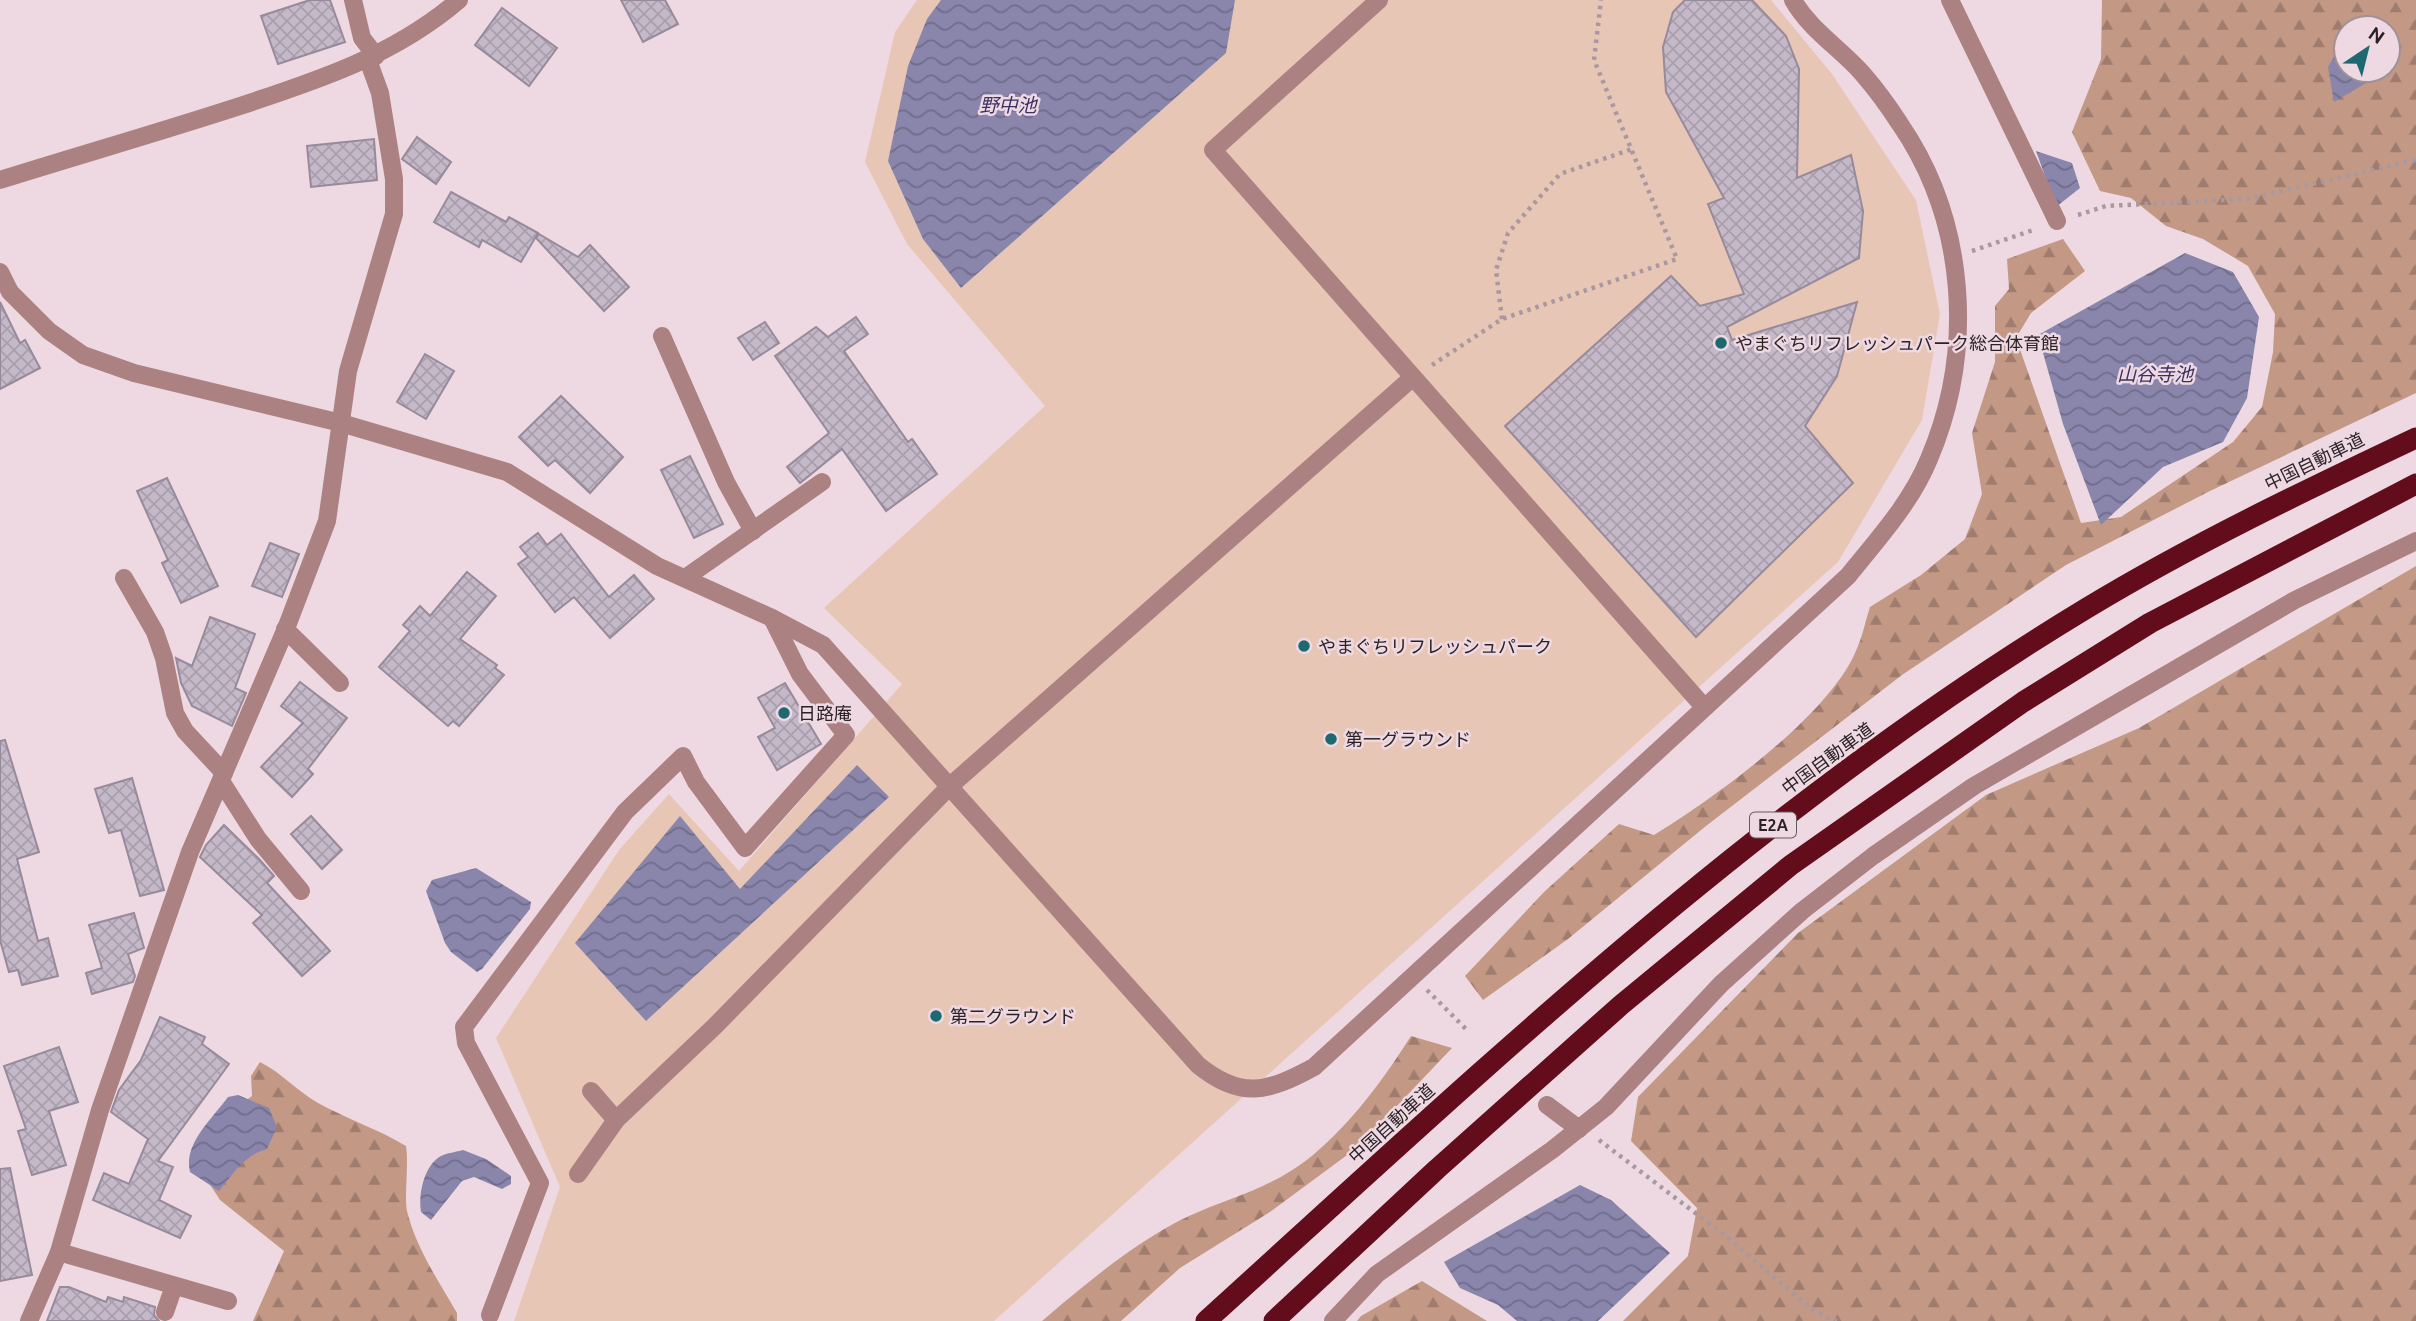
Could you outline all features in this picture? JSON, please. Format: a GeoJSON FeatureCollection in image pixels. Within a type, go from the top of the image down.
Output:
{"type":"FeatureCollection","features":[{"type":"Feature","properties":{"kind":"highway","name":"中国自動車道"},"geometry":{"type":"LineString","coordinates":[[1206,1321],[1593,973],[1765,831],[1946,700],[2085,608],[2229,527],[2416,438]]}},
{"type":"Feature","properties":{"kind":"highway","name":"E2A"},"geometry":{"type":"LineString","coordinates":[[1274,1321],[1437,1169],[1621,1005],[1812,850],[2022,702],[2150,623],[2416,484]]}},
{"type":"Feature","properties":{"kind":"street"},"geometry":{"type":"LineString","coordinates":[[29,1321],[58,1252],[100,1110],[190,852],[285,629],[327,521],[348,371],[394,214],[394,179],[380,93],[353,0]]}},
{"type":"Feature","properties":{"kind":"street"},"geometry":{"type":"LineString","coordinates":[[0,180],[208,117],[372,58],[428,26],[459,0]]}},
{"type":"Feature","properties":{"kind":"street"},"geometry":{"type":"LineString","coordinates":[[1379,0],[1213,150],[1704,707]]}},
{"type":"Feature","properties":{"kind":"street"},"geometry":{"type":"LineString","coordinates":[[0,272],[10,292],[49,331],[83,355],[134,373],[341,423],[507,472],[657,566],[772,618],[823,645],[1198,1065],[1220,1083],[1251,1089],[1284,1083],[1314,1067],[1848,576],[1898,513],[1929,460],[1950,394],[1960,311],[1955,257],[1928,172],[1901,125],[1862,72],[1816,30],[1793,0]]}},
{"type":"Feature","properties":{"kind":"street"},"geometry":{"type":"LineString","coordinates":[[1950,0],[2057,221]]}},
{"type":"Feature","properties":{"kind":"street"},"geometry":{"type":"LineString","coordinates":[[662,335],[726,482],[753,531]]}},
{"type":"Feature","properties":{"kind":"street"},"geometry":{"type":"LineString","coordinates":[[578,1174],[616,1121],[715,1026],[950,786],[1412,377]]}},
{"type":"Feature","properties":{"kind":"street"},"geometry":{"type":"LineString","coordinates":[[685,578],[822,482]]}},
{"type":"Feature","properties":{"kind":"street"},"geometry":{"type":"LineString","coordinates":[[1333,1321],[1377,1274],[1606,1107],[1721,984],[1802,911],[1885,848],[1973,786],[2128,696],[2295,600],[2416,541]]}},
{"type":"Feature","properties":{"kind":"street"},"geometry":{"type":"LineString","coordinates":[[124,578],[155,632],[164,658],[175,713],[185,731],[223,777],[258,839],[301,891]]}},
{"type":"Feature","properties":{"kind":"street"},"geometry":{"type":"LineString","coordinates":[[490,1315],[540,1183],[466,1043],[464,1027],[625,812],[682,756],[696,782],[745,848],[846,735],[800,674],[772,618]]}},
{"type":"Feature","properties":{"kind":"street"},"geometry":{"type":"LineString","coordinates":[[285,629],[340,682]]}},
{"type":"Feature","properties":{"kind":"street"},"geometry":{"type":"LineString","coordinates":[[591,1091],[616,1121]]}},
{"type":"Feature","properties":{"kind":"street"},"geometry":{"type":"LineString","coordinates":[[1547,1105],[1579,1129]]}},
{"type":"Feature","properties":{"kind":"street"},"geometry":{"type":"LineString","coordinates":[[58,1252],[228,1301]]}},
{"type":"Feature","properties":{"kind":"street"},"geometry":{"type":"LineString","coordinates":[[165,1312],[174,1286]]}},
{"type":"Feature","properties":{"kind":"path"},"geometry":{"type":"LineString","coordinates":[[1412,377],[1502,319],[1677,259],[1594,60],[1601,0]]}},
{"type":"Feature","properties":{"kind":"path"},"geometry":{"type":"LineString","coordinates":[[1502,319],[1496,270],[1508,233],[1560,174],[1632,149]]}},
{"type":"Feature","properties":{"kind":"path"},"geometry":{"type":"LineString","coordinates":[[1955,257],[2106,206],[2247,199],[2416,160]]}},
{"type":"Feature","properties":{"kind":"path"},"geometry":{"type":"LineString","coordinates":[[1412,976],[1466,1029]]}},
{"type":"Feature","properties":{"kind":"path"},"geometry":{"type":"LineString","coordinates":[[1579,1129],[1614,1149],[1727,1237],[1815,1312],[1837,1321]]}},
{"type":"Feature","properties":{"kind":"green space"},"geometry":{"type":"Polygon","coordinates":[[[2102,0],[2416,0],[2416,393],[2210,491],[2066,565],[1902,675],[1706,826],[1568,939],[1483,1000],[1465,976],[1544,892],[1619,824],[1654,835],[1706,800],[1766,754],[1795,729],[1841,678],[1857,648],[1870,607],[1921,575],[1965,539],[1982,494],[1972,433],[1995,362],[1995,306],[2009,289],[2007,259],[2063,239],[2085,271],[2031,313],[2016,338],[2081,523],[2121,517],[2233,442],[2262,407],[2273,352],[2275,314],[2248,266],[2203,239],[2166,226],[2131,198],[2100,191],[2072,132],[2101,59],[2102,0]]]}},
{"type":"Feature","properties":{"kind":"green space"},"geometry":{"type":"Polygon","coordinates":[[[2416,566],[2416,1321],[1623,1321],[1688,1256],[1697,1208],[1631,1141],[1638,1097],[1798,933],[1986,795],[2139,728],[2416,566]]]}},
{"type":"Feature","properties":{"kind":"green space"},"geometry":{"type":"Polygon","coordinates":[[[1411,1036],[1452,1048],[1358,1147],[1270,1212],[1180,1268],[1121,1321],[1042,1321],[1094,1278],[1151,1237],[1189,1216],[1268,1184],[1313,1155],[1367,1099],[1411,1036]]]}},
{"type":"Feature","properties":{"kind":"green space"},"geometry":{"type":"Polygon","coordinates":[[[260,1062],[318,1103],[406,1146],[406,1205],[411,1225],[428,1264],[457,1313],[457,1321],[253,1321],[284,1251],[220,1200],[193,1158],[223,1117],[252,1096],[251,1076],[260,1062]]]}},
{"type":"Feature","properties":{"kind":"green space"},"geometry":{"type":"Polygon","coordinates":[[[1422,1281],[1487,1321],[1357,1321],[1361,1316],[1422,1281]]]}},
{"type":"Feature","properties":{"kind":"shaded area","name":"やまぐちリフレッシュパーク"},"geometry":{"type":"Polygon","coordinates":[[[917,0],[1771,0],[1832,74],[1916,200],[1940,314],[1922,420],[1838,562],[994,1321],[514,1321],[560,1187],[496,1038],[619,850],[669,794],[739,871],[902,684],[824,608],[1045,406],[907,244],[865,162],[895,32],[917,0]]]}},
{"type":"Feature","properties":{"kind":"water","name":"野中池"},"geometry":{"type":"Polygon","coordinates":[[[941,0],[1235,0],[1226,53],[961,288],[923,239],[888,161],[908,66],[927,19],[941,0]]]}},
{"type":"Feature","properties":{"kind":"water"},"geometry":{"type":"Polygon","coordinates":[[[2332,60],[2332,84],[2364,84],[2334,102],[2328,67],[2332,60]]]}},
{"type":"Feature","properties":{"kind":"water"},"geometry":{"type":"Polygon","coordinates":[[[2036,151],[2072,163],[2080,188],[2056,207],[2036,151]]]}},
{"type":"Feature","properties":{"kind":"water","name":"山谷寺池"},"geometry":{"type":"Polygon","coordinates":[[[2185,253],[2233,272],[2259,317],[2247,398],[2223,442],[2163,467],[2101,525],[2063,424],[2038,335],[2185,253]]]}},
{"type":"Feature","properties":{"kind":"water"},"geometry":{"type":"Polygon","coordinates":[[[857,765],[889,797],[646,1021],[575,943],[680,816],[740,889],[857,765]]]}},
{"type":"Feature","properties":{"kind":"water"},"geometry":{"type":"Polygon","coordinates":[[[476,868],[531,902],[530,909],[477,972],[451,952],[445,943],[426,891],[432,880],[476,868]]]}},
{"type":"Feature","properties":{"kind":"water"},"geometry":{"type":"Polygon","coordinates":[[[238,1095],[269,1108],[277,1127],[267,1149],[245,1160],[219,1191],[190,1172],[189,1162],[200,1132],[228,1097],[238,1095]]]}},
{"type":"Feature","properties":{"kind":"water"},"geometry":{"type":"Polygon","coordinates":[[[463,1150],[486,1159],[511,1176],[511,1184],[502,1189],[474,1177],[462,1181],[431,1220],[421,1212],[420,1205],[426,1173],[441,1156],[463,1150]]]}},
{"type":"Feature","properties":{"kind":"water"},"geometry":{"type":"Polygon","coordinates":[[[1580,1185],[1611,1200],[1670,1253],[1598,1321],[1517,1321],[1498,1305],[1460,1288],[1444,1262],[1580,1185]]]}},
{"type":"Feature","properties":{"kind":"building"},"geometry":{"type":"Polygon","coordinates":[[[310,0],[330,0],[345,42],[278,64],[261,16],[310,0]]]}},
{"type":"Feature","properties":{"kind":"building"},"geometry":{"type":"Polygon","coordinates":[[[621,0],[665,0],[678,24],[643,42],[621,0]]]}},
{"type":"Feature","properties":{"kind":"building","name":"やまぐちリフレッシュパーク総合体育館"},"geometry":{"type":"Polygon","coordinates":[[[1685,0],[1752,0],[1786,36],[1799,69],[1797,178],[1851,155],[1863,211],[1859,258],[1727,327],[1732,340],[1857,302],[1837,376],[1805,426],[1853,483],[1696,637],[1505,426],[1671,276],[1700,306],[1744,294],[1708,204],[1724,198],[1666,92],[1663,47],[1673,12],[1685,0]]]}},
{"type":"Feature","properties":{"kind":"building"},"geometry":{"type":"Polygon","coordinates":[[[502,8],[557,48],[529,86],[475,45],[502,8]]]}},
{"type":"Feature","properties":{"kind":"building"},"geometry":{"type":"Polygon","coordinates":[[[417,137],[451,162],[436,184],[402,159],[417,137]]]}},
{"type":"Feature","properties":{"kind":"building"},"geometry":{"type":"Polygon","coordinates":[[[374,139],[377,180],[311,187],[307,146],[374,139]]]}},
{"type":"Feature","properties":{"kind":"building"},"geometry":{"type":"Polygon","coordinates":[[[451,192],[506,222],[509,217],[538,233],[521,262],[482,240],[479,247],[434,222],[451,192]]]}},
{"type":"Feature","properties":{"kind":"building"},"geometry":{"type":"Polygon","coordinates":[[[539,234],[578,257],[590,245],[629,287],[604,311],[536,238],[539,234]]]}},
{"type":"Feature","properties":{"kind":"building"},"geometry":{"type":"Polygon","coordinates":[[[0,302],[20,343],[25,340],[40,368],[0,389],[0,302]]]}},
{"type":"Feature","properties":{"kind":"building"},"geometry":{"type":"Polygon","coordinates":[[[856,317],[868,334],[844,351],[908,442],[912,439],[937,474],[886,511],[842,449],[800,483],[787,467],[829,433],[775,356],[816,327],[828,337],[856,317]]]}},
{"type":"Feature","properties":{"kind":"building"},"geometry":{"type":"Polygon","coordinates":[[[765,322],[779,343],[753,360],[738,338],[765,322]]]}},
{"type":"Feature","properties":{"kind":"building"},"geometry":{"type":"Polygon","coordinates":[[[425,354],[454,371],[426,419],[397,402],[425,354]]]}},
{"type":"Feature","properties":{"kind":"building"},"geometry":{"type":"Polygon","coordinates":[[[561,396],[623,457],[590,493],[555,460],[548,466],[519,437],[561,396]]]}},
{"type":"Feature","properties":{"kind":"building"},"geometry":{"type":"Polygon","coordinates":[[[690,456],[723,524],[694,538],[661,470],[690,456]]]}},
{"type":"Feature","properties":{"kind":"building"},"geometry":{"type":"Polygon","coordinates":[[[167,478],[218,586],[181,603],[162,563],[168,560],[137,491],[167,478]]]}},
{"type":"Feature","properties":{"kind":"building"},"geometry":{"type":"Polygon","coordinates":[[[538,533],[547,545],[561,534],[609,597],[634,575],[654,599],[610,638],[574,597],[555,612],[518,564],[528,557],[520,547],[538,533]]]}},
{"type":"Feature","properties":{"kind":"building"},"geometry":{"type":"Polygon","coordinates":[[[270,543],[299,554],[282,597],[252,586],[270,543]]]}},
{"type":"Feature","properties":{"kind":"building"},"geometry":{"type":"Polygon","coordinates":[[[467,572],[496,596],[460,639],[497,665],[495,668],[504,675],[459,726],[453,721],[448,726],[379,667],[410,631],[403,625],[420,606],[430,616],[467,572]]]}},
{"type":"Feature","properties":{"kind":"building"},"geometry":{"type":"Polygon","coordinates":[[[210,617],[255,634],[235,688],[246,693],[232,726],[192,706],[181,683],[176,658],[192,666],[210,617]]]}},
{"type":"Feature","properties":{"kind":"building"},"geometry":{"type":"Polygon","coordinates":[[[300,682],[347,718],[308,769],[313,774],[292,797],[261,767],[303,723],[281,706],[300,682]]]}},
{"type":"Feature","properties":{"kind":"building","name":"日路庵"},"geometry":{"type":"Polygon","coordinates":[[[785,683],[821,744],[777,770],[758,737],[775,728],[758,698],[785,683]]]}},
{"type":"Feature","properties":{"kind":"building"},"geometry":{"type":"Polygon","coordinates":[[[5,740],[39,852],[17,859],[38,941],[48,938],[58,976],[22,985],[18,970],[9,972],[0,940],[0,741],[5,740]]]}},
{"type":"Feature","properties":{"kind":"building"},"geometry":{"type":"Polygon","coordinates":[[[132,778],[164,890],[140,896],[121,830],[109,833],[95,789],[132,778]]]}},
{"type":"Feature","properties":{"kind":"building"},"geometry":{"type":"Polygon","coordinates":[[[311,816],[342,850],[322,869],[291,834],[311,816]]]}},
{"type":"Feature","properties":{"kind":"building"},"geometry":{"type":"Polygon","coordinates":[[[224,825],[274,876],[267,883],[330,951],[302,976],[253,923],[262,915],[200,857],[206,845],[224,825]]]}},
{"type":"Feature","properties":{"kind":"building"},"geometry":{"type":"Polygon","coordinates":[[[134,913],[144,948],[128,954],[135,976],[133,982],[92,994],[86,973],[102,968],[89,925],[134,913]]]}},
{"type":"Feature","properties":{"kind":"building"},"geometry":{"type":"Polygon","coordinates":[[[160,1017],[205,1037],[202,1044],[229,1064],[158,1161],[173,1167],[159,1200],[191,1216],[180,1238],[93,1200],[104,1173],[129,1184],[148,1139],[111,1112],[119,1090],[141,1060],[160,1017]]]}},
{"type":"Feature","properties":{"kind":"building"},"geometry":{"type":"Polygon","coordinates":[[[59,1047],[78,1102],[49,1111],[66,1165],[32,1175],[18,1131],[26,1129],[4,1066],[59,1047]]]}},
{"type":"Feature","properties":{"kind":"building"},"geometry":{"type":"Polygon","coordinates":[[[10,1168],[32,1275],[0,1281],[0,1169],[10,1168]]]}},
{"type":"Feature","properties":{"kind":"building"},"geometry":{"type":"Polygon","coordinates":[[[60,1287],[69,1287],[106,1302],[108,1297],[123,1302],[124,1297],[155,1307],[154,1315],[159,1321],[47,1321],[60,1287]]]}},
{"type":"Feature","properties":{"kind":"place","name":"やまぐちリフレッシュパーク総合体育館"},"geometry":{"type":"Point","coordinates":[1721,343]}},
{"type":"Feature","properties":{"kind":"place","name":"やまぐちリフレッシュパーク"},"geometry":{"type":"Point","coordinates":[1304,646]}},
{"type":"Feature","properties":{"kind":"place","name":"日路庵"},"geometry":{"type":"Point","coordinates":[784,713]}},
{"type":"Feature","properties":{"kind":"place","name":"第一グラウンド"},"geometry":{"type":"Point","coordinates":[1331,739]}},
{"type":"Feature","properties":{"kind":"place","name":"第二グラウンド"},"geometry":{"type":"Point","coordinates":[936,1016]}}]}
